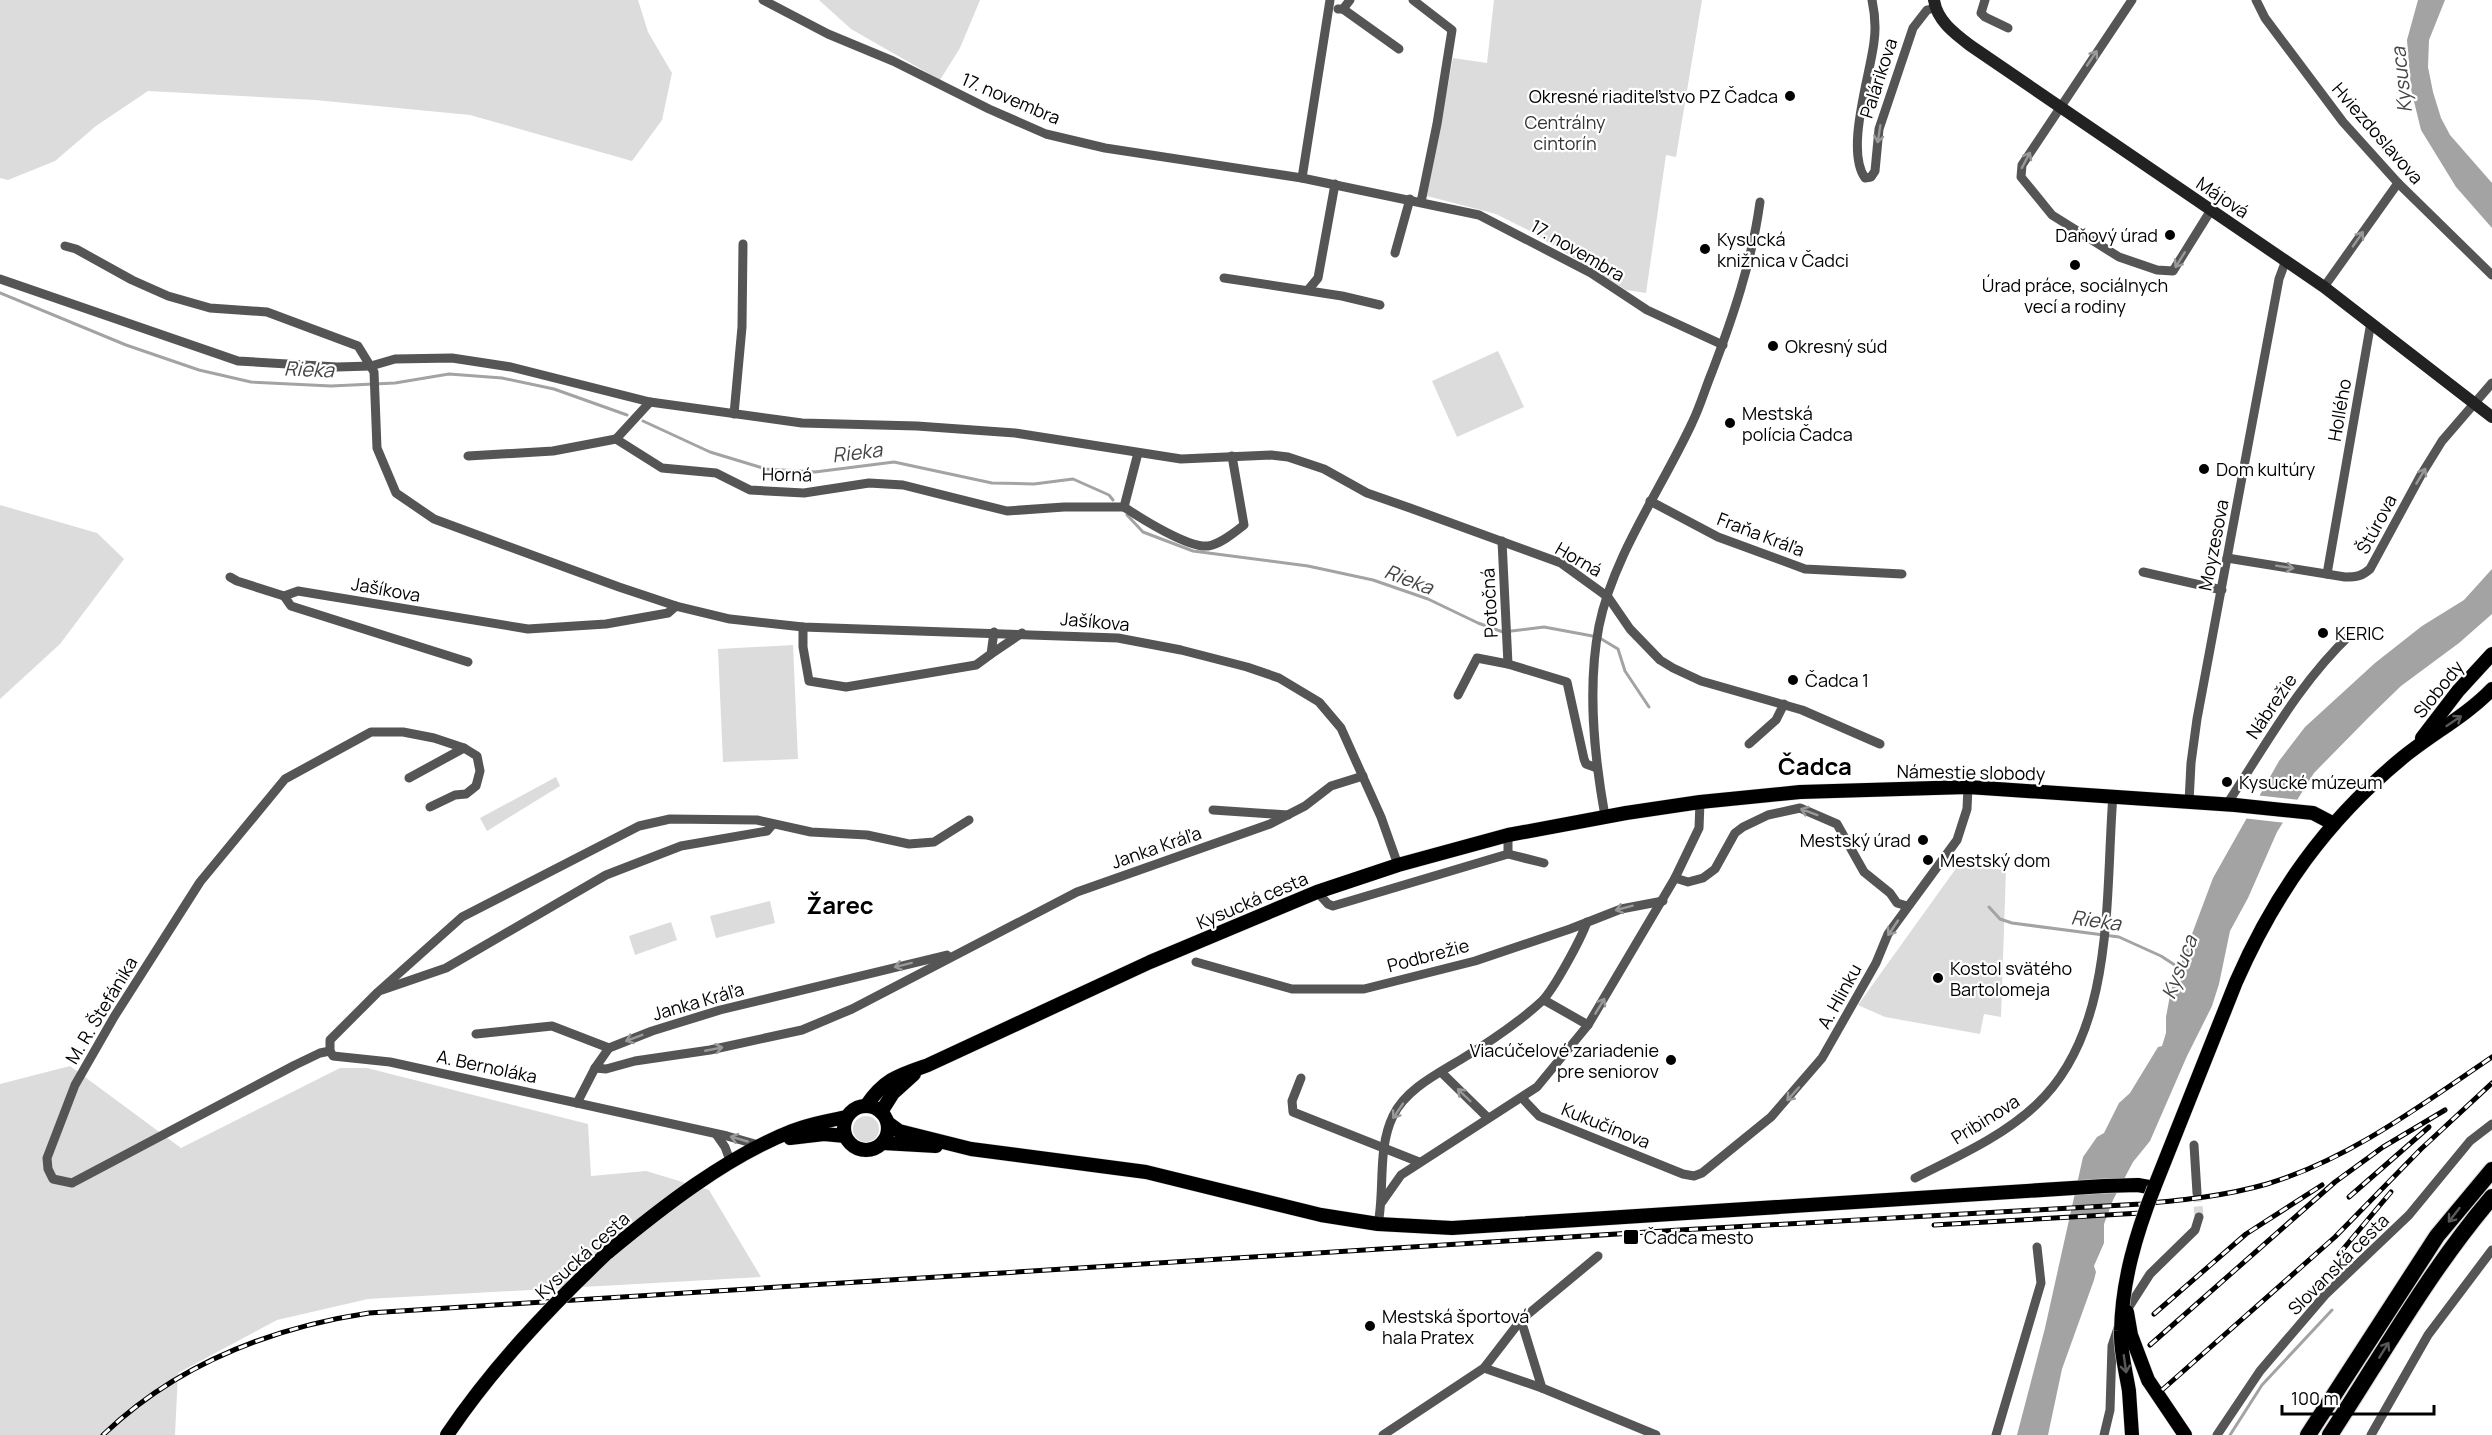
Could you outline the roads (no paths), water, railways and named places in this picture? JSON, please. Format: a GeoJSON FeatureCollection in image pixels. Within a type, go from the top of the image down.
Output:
{"type":"FeatureCollection","features":[{"type":"Feature","properties":{"kind":"highway"},"geometry":{"type":"LineString","coordinates":[[2308,1435],[2437,1236],[2492,1170]]}},
{"type":"Feature","properties":{"kind":"highway"},"geometry":{"type":"LineString","coordinates":[[2330,1435],[2422,1288],[2460,1234],[2492,1197]]}},
{"type":"Feature","properties":{"kind":"main road","name":"Májová"},"geometry":{"type":"LineString","coordinates":[[1935,4],[1951,31],[2324,287],[2492,417]]}},
{"type":"Feature","properties":{"kind":"main road","name":"Slobody"},"geometry":{"type":"LineString","coordinates":[[2413,749],[2458,692],[2492,654]]}},
{"type":"Feature","properties":{"kind":"main road","name":"Slobody"},"geometry":{"type":"LineString","coordinates":[[2124,1295],[2130,1259],[2154,1188],[2236,982],[2267,917],[2294,873],[2366,789],[2413,749],[2467,712],[2492,689]]}},
{"type":"Feature","properties":{"kind":"main road","name":"Námestie slobody"},"geometry":{"type":"LineString","coordinates":[[1605,816],[1700,802],[1824,790],[1968,787],[2113,795],[2312,813],[2334,824]]}},
{"type":"Feature","properties":{"kind":"main road","name":"Kysucká cesta"},"geometry":{"type":"LineString","coordinates":[[447,1435],[493,1372],[523,1336],[607,1253],[665,1207],[762,1146],[807,1126],[846,1117],[855,1109],[867,1106],[878,1088],[888,1081],[928,1065],[1150,962],[1317,892],[1398,865],[1508,835],[1605,816]]}},
{"type":"Feature","properties":{"kind":"main road","name":"Kysucká cesta"},"geometry":{"type":"LineString","coordinates":[[776,1139],[824,1134],[845,1136],[848,1142],[859,1150],[872,1150],[883,1143],[888,1129],[884,1117],[899,1086],[928,1065]]}},
{"type":"Feature","properties":{"kind":"main road"},"geometry":{"type":"LineString","coordinates":[[867,1106],[899,1131],[971,1149]]}},
{"type":"Feature","properties":{"kind":"main road"},"geometry":{"type":"LineString","coordinates":[[845,1136],[843,1126],[846,1117]]}},
{"type":"Feature","properties":{"kind":"main road"},"geometry":{"type":"LineString","coordinates":[[883,1143],[971,1149],[1146,1172],[1321,1215],[1378,1224],[1452,1228],[2104,1186],[2138,1185],[2154,1188]]}},
{"type":"Feature","properties":{"kind":"main road"},"geometry":{"type":"LineString","coordinates":[[2124,1295],[2121,1334],[2132,1435]]}},
{"type":"Feature","properties":{"kind":"main road"},"geometry":{"type":"LineString","coordinates":[[2124,1295],[2131,1335],[2148,1380],[2185,1435]]}},
{"type":"Feature","properties":{"kind":"street","name":"17. novembra"},"geometry":{"type":"LineString","coordinates":[[763,0],[828,34],[893,61],[989,109],[1046,134],[1105,148],[1335,184],[1479,215],[1591,273],[1625,297],[1663,318],[1723,345]]}},
{"type":"Feature","properties":{"kind":"street"},"geometry":{"type":"LineString","coordinates":[[1344,9],[1350,0]]}},
{"type":"Feature","properties":{"kind":"street"},"geometry":{"type":"LineString","coordinates":[[1413,0],[1452,30],[1441,103],[1421,202]]}},
{"type":"Feature","properties":{"kind":"street","name":"Palárikova"},"geometry":{"type":"LineString","coordinates":[[1872,0],[1875,39],[1856,145],[1858,168],[1865,178],[1871,177],[1875,171],[1882,118],[1913,28],[1935,4]]}},
{"type":"Feature","properties":{"kind":"street"},"geometry":{"type":"LineString","coordinates":[[1984,0],[1981,13],[2008,28]]}},
{"type":"Feature","properties":{"kind":"street"},"geometry":{"type":"LineString","coordinates":[[2132,0],[2022,165],[2021,177],[2052,215],[2119,257],[2157,270],[2173,271],[2211,210]]}},
{"type":"Feature","properties":{"kind":"street","name":"Hviezdoslavova"},"geometry":{"type":"LineString","coordinates":[[2256,0],[2265,18],[2326,101],[2398,183],[2492,275]]}},
{"type":"Feature","properties":{"kind":"street"},"geometry":{"type":"LineString","coordinates":[[1302,178],[1330,5],[1344,9],[1399,49]]}},
{"type":"Feature","properties":{"kind":"street"},"geometry":{"type":"LineString","coordinates":[[2324,287],[2398,183]]}},
{"type":"Feature","properties":{"kind":"street"},"geometry":{"type":"LineString","coordinates":[[1308,290],[1318,278],[1335,184]]}},
{"type":"Feature","properties":{"kind":"street"},"geometry":{"type":"LineString","coordinates":[[1395,253],[1410,199]]}},
{"type":"Feature","properties":{"kind":"street"},"geometry":{"type":"LineString","coordinates":[[1605,816],[1597,768],[1593,707],[1595,655],[1599,625],[1612,582],[1650,501],[1693,422],[1723,345],[1754,241],[1760,202]]}},
{"type":"Feature","properties":{"kind":"street"},"geometry":{"type":"LineString","coordinates":[[734,414],[742,327],[743,244]]}},
{"type":"Feature","properties":{"kind":"street"},"geometry":{"type":"LineString","coordinates":[[65,246],[76,249],[132,280],[186,302],[210,308],[267,312],[358,346],[373,369]]}},
{"type":"Feature","properties":{"kind":"street","name":"Moyzesova"},"geometry":{"type":"LineString","coordinates":[[2189,801],[2197,719],[2279,279],[2286,260]]}},
{"type":"Feature","properties":{"kind":"street"},"geometry":{"type":"LineString","coordinates":[[1224,278],[1308,290],[1380,306]]}},
{"type":"Feature","properties":{"kind":"street","name":"Horná"},"geometry":{"type":"LineString","coordinates":[[0,279],[238,361],[373,369],[394,359],[452,358],[511,367],[650,402],[802,423],[917,426],[1015,433],[1181,459],[1270,455],[1307,462],[1338,476],[1366,493],[1561,563],[1608,597],[1630,629],[1666,664],[1701,681],[1784,705],[1838,724],[1880,744]]}},
{"type":"Feature","properties":{"kind":"street","name":"Hollého"},"geometry":{"type":"LineString","coordinates":[[2326,574],[2371,322]]}},
{"type":"Feature","properties":{"kind":"street","name":"Jašíkova"},"geometry":{"type":"LineString","coordinates":[[373,369],[377,448],[396,493],[434,519],[676,606],[730,619],[803,627],[1118,638],[1180,650],[1247,667],[1278,678],[1311,696],[1328,709],[1341,728],[1382,817],[1398,865]]}},
{"type":"Feature","properties":{"kind":"street"},"geometry":{"type":"LineString","coordinates":[[2475,404],[2492,383]]}},
{"type":"Feature","properties":{"kind":"street"},"geometry":{"type":"LineString","coordinates":[[468,456],[553,451],[616,439],[650,402]]}},
{"type":"Feature","properties":{"kind":"street","name":"Štúrova"},"geometry":{"type":"LineString","coordinates":[[2227,558],[2357,578],[2370,568],[2437,450],[2475,404]]}},
{"type":"Feature","properties":{"kind":"street","name":"Horná"},"geometry":{"type":"LineString","coordinates":[[616,439],[662,468],[716,473],[750,490],[804,493],[886,483],[903,485],[1007,512],[1064,507],[1124,507]]}},
{"type":"Feature","properties":{"kind":"street"},"geometry":{"type":"LineString","coordinates":[[1138,453],[1124,507],[1147,522],[1188,542],[1208,546],[1244,525],[1232,456]]}},
{"type":"Feature","properties":{"kind":"street","name":"Fraňa Kráľa"},"geometry":{"type":"LineString","coordinates":[[1650,501],[1718,537],[1805,569],[1902,574]]}},
{"type":"Feature","properties":{"kind":"street","name":"Potočná"},"geometry":{"type":"LineString","coordinates":[[1502,541],[1508,664]]}},
{"type":"Feature","properties":{"kind":"street"},"geometry":{"type":"LineString","coordinates":[[2143,572],[2222,590]]}},
{"type":"Feature","properties":{"kind":"street"},"geometry":{"type":"LineString","coordinates":[[230,577],[285,596],[291,606],[468,662]]}},
{"type":"Feature","properties":{"kind":"street","name":"Jašíkova"},"geometry":{"type":"LineString","coordinates":[[285,596],[298,591],[528,629],[606,624],[668,613],[676,606]]}},
{"type":"Feature","properties":{"kind":"street"},"geometry":{"type":"LineString","coordinates":[[803,627],[802,647],[809,681],[846,687],[976,665],[1023,633]]}},
{"type":"Feature","properties":{"kind":"street"},"geometry":{"type":"LineString","coordinates":[[992,654],[994,632]]}},
{"type":"Feature","properties":{"kind":"street","name":"Nábrežie"},"geometry":{"type":"LineString","coordinates":[[2231,805],[2266,740],[2308,680],[2327,657],[2351,634]]}},
{"type":"Feature","properties":{"kind":"street","name":"Potočná"},"geometry":{"type":"LineString","coordinates":[[1458,695],[1477,658],[1508,664],[1567,682],[1584,759],[1586,764],[1597,768]]}},
{"type":"Feature","properties":{"kind":"street"},"geometry":{"type":"LineString","coordinates":[[1749,744],[1776,720],[1784,705]]}},
{"type":"Feature","properties":{"kind":"street","name":"M. R. Štefánika"},"geometry":{"type":"LineString","coordinates":[[330,1051],[320,1053],[295,1065],[72,1183],[53,1179],[48,1169],[47,1158],[75,1085],[114,1017],[200,882],[285,778],[371,732],[403,732],[464,748]]}},
{"type":"Feature","properties":{"kind":"street"},"geometry":{"type":"LineString","coordinates":[[409,778],[464,748],[477,756],[480,771],[476,786],[466,794],[455,795],[430,807]]}},
{"type":"Feature","properties":{"kind":"street","name":"Janka Kráľa"},"geometry":{"type":"LineString","coordinates":[[595,1068],[606,1069],[635,1061],[710,1050],[802,1030],[852,1009],[1077,891],[1270,824],[1288,815],[1331,786],[1363,776]]}},
{"type":"Feature","properties":{"kind":"street","name":"A. Hlinku"},"geometry":{"type":"LineString","coordinates":[[1683,1174],[1698,1175],[1709,1168],[1771,1117],[1809,1075],[1838,1034],[1876,963],[1888,934],[1957,840],[1967,809],[1968,787]]}},
{"type":"Feature","properties":{"kind":"street","name":"Pribinova"},"geometry":{"type":"LineString","coordinates":[[1915,1178],[2016,1122],[2037,1105],[2056,1083],[2073,1057],[2095,992],[2104,939],[2113,795]]}},
{"type":"Feature","properties":{"kind":"street"},"geometry":{"type":"LineString","coordinates":[[1382,1202],[1401,1175],[1487,1117],[1522,1098],[1545,1078],[1588,1025],[1675,878],[1699,828],[1700,802]]}},
{"type":"Feature","properties":{"kind":"street"},"geometry":{"type":"LineString","coordinates":[[1675,878],[1688,882],[1703,878],[1715,869],[1735,832],[1768,815],[1800,808],[1837,824],[1864,872],[1898,903],[1907,906]]}},
{"type":"Feature","properties":{"kind":"street"},"geometry":{"type":"LineString","coordinates":[[1213,810],[1288,815]]}},
{"type":"Feature","properties":{"kind":"street"},"geometry":{"type":"LineString","coordinates":[[330,1051],[330,1040],[336,1032],[462,917],[639,826],[670,819],[758,820],[811,832],[867,835],[909,844],[934,842],[969,820]]}},
{"type":"Feature","properties":{"kind":"street"},"geometry":{"type":"LineString","coordinates":[[378,992],[446,968],[606,876],[681,846],[767,831],[773,824]]}},
{"type":"Feature","properties":{"kind":"street"},"geometry":{"type":"LineString","coordinates":[[1508,835],[1508,854]]}},
{"type":"Feature","properties":{"kind":"street"},"geometry":{"type":"LineString","coordinates":[[1317,892],[1328,904],[1334,906],[1508,854],[1544,863]]}},
{"type":"Feature","properties":{"kind":"street","name":"Podbrežie"},"geometry":{"type":"LineString","coordinates":[[1196,962],[1292,988],[1364,989],[1475,961],[1621,909],[1663,901]]}},
{"type":"Feature","properties":{"kind":"street"},"geometry":{"type":"LineString","coordinates":[[1378,1224],[1382,1202],[1384,1147],[1394,1115],[1413,1092],[1496,1038],[1544,1000],[1582,937],[1587,922]]}},
{"type":"Feature","properties":{"kind":"street","name":"Janka Kráľa"},"geometry":{"type":"LineString","coordinates":[[609,1048],[652,1031],[720,1010],[960,951]]}},
{"type":"Feature","properties":{"kind":"street"},"geometry":{"type":"LineString","coordinates":[[1544,1000],[1588,1025]]}},
{"type":"Feature","properties":{"kind":"street"},"geometry":{"type":"LineString","coordinates":[[476,1034],[552,1026],[609,1048],[595,1068],[577,1103]]}},
{"type":"Feature","properties":{"kind":"street","name":"A. Bernoláka"},"geometry":{"type":"LineString","coordinates":[[330,1051],[333,1056],[390,1062],[762,1146]]}},
{"type":"Feature","properties":{"kind":"street"},"geometry":{"type":"LineString","coordinates":[[1441,1072],[1487,1117]]}},
{"type":"Feature","properties":{"kind":"street"},"geometry":{"type":"LineString","coordinates":[[1301,1078],[1292,1101],[1293,1112],[1419,1162]]}},
{"type":"Feature","properties":{"kind":"street","name":"Kukučínova"},"geometry":{"type":"LineString","coordinates":[[1522,1098],[1539,1116],[1683,1174]]}},
{"type":"Feature","properties":{"kind":"street","name":"Slovanská cesta"},"geometry":{"type":"LineString","coordinates":[[2217,1435],[2260,1371],[2325,1295],[2409,1215],[2470,1141],[2492,1124]]}},
{"type":"Feature","properties":{"kind":"street"},"geometry":{"type":"LineString","coordinates":[[716,1134],[725,1148],[730,1164]]}},
{"type":"Feature","properties":{"kind":"street"},"geometry":{"type":"LineString","coordinates":[[2194,1145],[2197,1193]]}},
{"type":"Feature","properties":{"kind":"street"},"geometry":{"type":"LineString","coordinates":[[2104,1435],[2110,1410],[2112,1346],[2121,1319],[2146,1279],[2165,1257],[2195,1230],[2199,1217]]}},
{"type":"Feature","properties":{"kind":"street"},"geometry":{"type":"LineString","coordinates":[[1996,1435],[2041,1283],[2037,1247]]}},
{"type":"Feature","properties":{"kind":"street"},"geometry":{"type":"LineString","coordinates":[[2371,1435],[2428,1335],[2492,1250]]}},
{"type":"Feature","properties":{"kind":"street"},"geometry":{"type":"LineString","coordinates":[[1383,1435],[1484,1368],[1521,1320],[1598,1256]]}},
{"type":"Feature","properties":{"kind":"street"},"geometry":{"type":"LineString","coordinates":[[1521,1320],[1542,1388]]}},
{"type":"Feature","properties":{"kind":"street"},"geometry":{"type":"LineString","coordinates":[[1484,1368],[1542,1388],[1656,1435]]}},
{"type":"Feature","properties":{"kind":"waterway","name":"Rieka"},"geometry":{"type":"LineString","coordinates":[[0,293],[126,345],[199,370],[251,382],[331,386],[395,383],[449,374],[502,378],[554,389],[627,415]]}},
{"type":"Feature","properties":{"kind":"waterway","name":"Rieka"},"geometry":{"type":"LineString","coordinates":[[643,421],[710,452],[766,469],[815,472],[894,462],[992,483],[1034,484],[1073,479],[1109,495],[1113,500]]}},
{"type":"Feature","properties":{"kind":"waterway","name":"Rieka"},"geometry":{"type":"LineString","coordinates":[[1127,515],[1143,532],[1193,551],[1308,566],[1373,580],[1428,599],[1478,623],[1503,632],[1544,627],[1598,637],[1618,649],[1625,671],[1649,707]]}},
{"type":"Feature","properties":{"kind":"waterway","name":"Rieka"},"geometry":{"type":"LineString","coordinates":[[1989,907],[2000,919],[2012,923],[2119,937],[2161,956],[2181,969]]}},
{"type":"Feature","properties":{"kind":"waterway"},"geometry":{"type":"LineString","coordinates":[[2230,1435],[2262,1385],[2332,1310]]}},
{"type":"Feature","properties":{"kind":"tunnel"},"geometry":{"type":"LineString","coordinates":[[2197,1193],[2199,1217]]}},
{"type":"Feature","properties":{"kind":"railway"},"geometry":{"type":"LineString","coordinates":[[103,1435],[131,1410],[161,1389],[226,1353],[296,1329],[369,1313],[1680,1230],[2141,1204],[2220,1195],[2267,1184],[2327,1160],[2384,1129],[2492,1057]]}},
{"type":"Feature","properties":{"kind":"railway"},"geometry":{"type":"LineString","coordinates":[[2162,1390],[2335,1237],[2421,1149],[2492,1083]]}},
{"type":"Feature","properties":{"kind":"railway"},"geometry":{"type":"LineString","coordinates":[[2150,1345],[2335,1182],[2383,1147],[2445,1110]]}},
{"type":"Feature","properties":{"kind":"railway"},"geometry":{"type":"LineString","coordinates":[[2349,1197],[2429,1127]]}},
{"type":"Feature","properties":{"kind":"railway"},"geometry":{"type":"LineString","coordinates":[[2154,1314],[2246,1234],[2322,1185]]}},
{"type":"Feature","properties":{"kind":"railway"},"geometry":{"type":"LineString","coordinates":[[2339,1254],[2391,1192]]}},
{"type":"Feature","properties":{"kind":"railway"},"geometry":{"type":"LineString","coordinates":[[1934,1225],[2141,1213]]}},
{"type":"Feature","properties":{"kind":"place","name":"Okresné riaditeľstvo PZ Čadca"},"geometry":{"type":"Point","coordinates":[1790,96]}},
{"type":"Feature","properties":{"kind":"place","name":"Daňový úrad"},"geometry":{"type":"Point","coordinates":[2170,235]}},
{"type":"Feature","properties":{"kind":"place","name":"Kysucká knižnica v Čadci"},"geometry":{"type":"Point","coordinates":[1705,249]}},
{"type":"Feature","properties":{"kind":"place","name":"Úrad práce, sociálnych vecí a rodiny"},"geometry":{"type":"Point","coordinates":[2075,265]}},
{"type":"Feature","properties":{"kind":"place","name":"Okresný súd"},"geometry":{"type":"Point","coordinates":[1773,346]}},
{"type":"Feature","properties":{"kind":"place","name":"Mestská polícia Čadca"},"geometry":{"type":"Point","coordinates":[1730,423]}},
{"type":"Feature","properties":{"kind":"place","name":"Dom kultúry"},"geometry":{"type":"Point","coordinates":[2204,469]}},
{"type":"Feature","properties":{"kind":"place","name":"KERIC"},"geometry":{"type":"Point","coordinates":[2323,633]}},
{"type":"Feature","properties":{"kind":"place","name":"Čadca 1"},"geometry":{"type":"Point","coordinates":[1793,680]}},
{"type":"Feature","properties":{"kind":"place","name":"Kysucké múzeum"},"geometry":{"type":"Point","coordinates":[2227,782]}},
{"type":"Feature","properties":{"kind":"place","name":"Mestský úrad"},"geometry":{"type":"Point","coordinates":[1923,840]}},
{"type":"Feature","properties":{"kind":"place","name":"Mestský dom"},"geometry":{"type":"Point","coordinates":[1928,860]}},
{"type":"Feature","properties":{"kind":"place","name":"Kostol svätého Bartolomeja"},"geometry":{"type":"Point","coordinates":[1938,978]}},
{"type":"Feature","properties":{"kind":"place","name":"Viacúčelové zariadenie pre seniorov"},"geometry":{"type":"Point","coordinates":[1671,1060]}},
{"type":"Feature","properties":{"kind":"place","name":"Čadca mesto"},"geometry":{"type":"Point","coordinates":[1631,1237]}},
{"type":"Feature","properties":{"kind":"place","name":"Mestská športová hala Pratex"},"geometry":{"type":"Point","coordinates":[1370,1326]}},
{"type":"Feature","properties":{"kind":"district","name":"Čadca"},"geometry":{"type":"Point","coordinates":[1815,765]}},
{"type":"Feature","properties":{"kind":"district","name":"Žarec"},"geometry":{"type":"Point","coordinates":[840,904]}},
{"type":"Feature","properties":{"kind":"water label","name":"Kysuca"},"geometry":{"type":"Point","coordinates":[2401,80]}},
{"type":"Feature","properties":{"kind":"water label","name":"Kysuca"},"geometry":{"type":"Point","coordinates":[2179,967]}},
{"type":"Feature","properties":{"kind":"park label","name":"Centrálny cintorín"},"geometry":{"type":"Point","coordinates":[1565,132]}}]}
